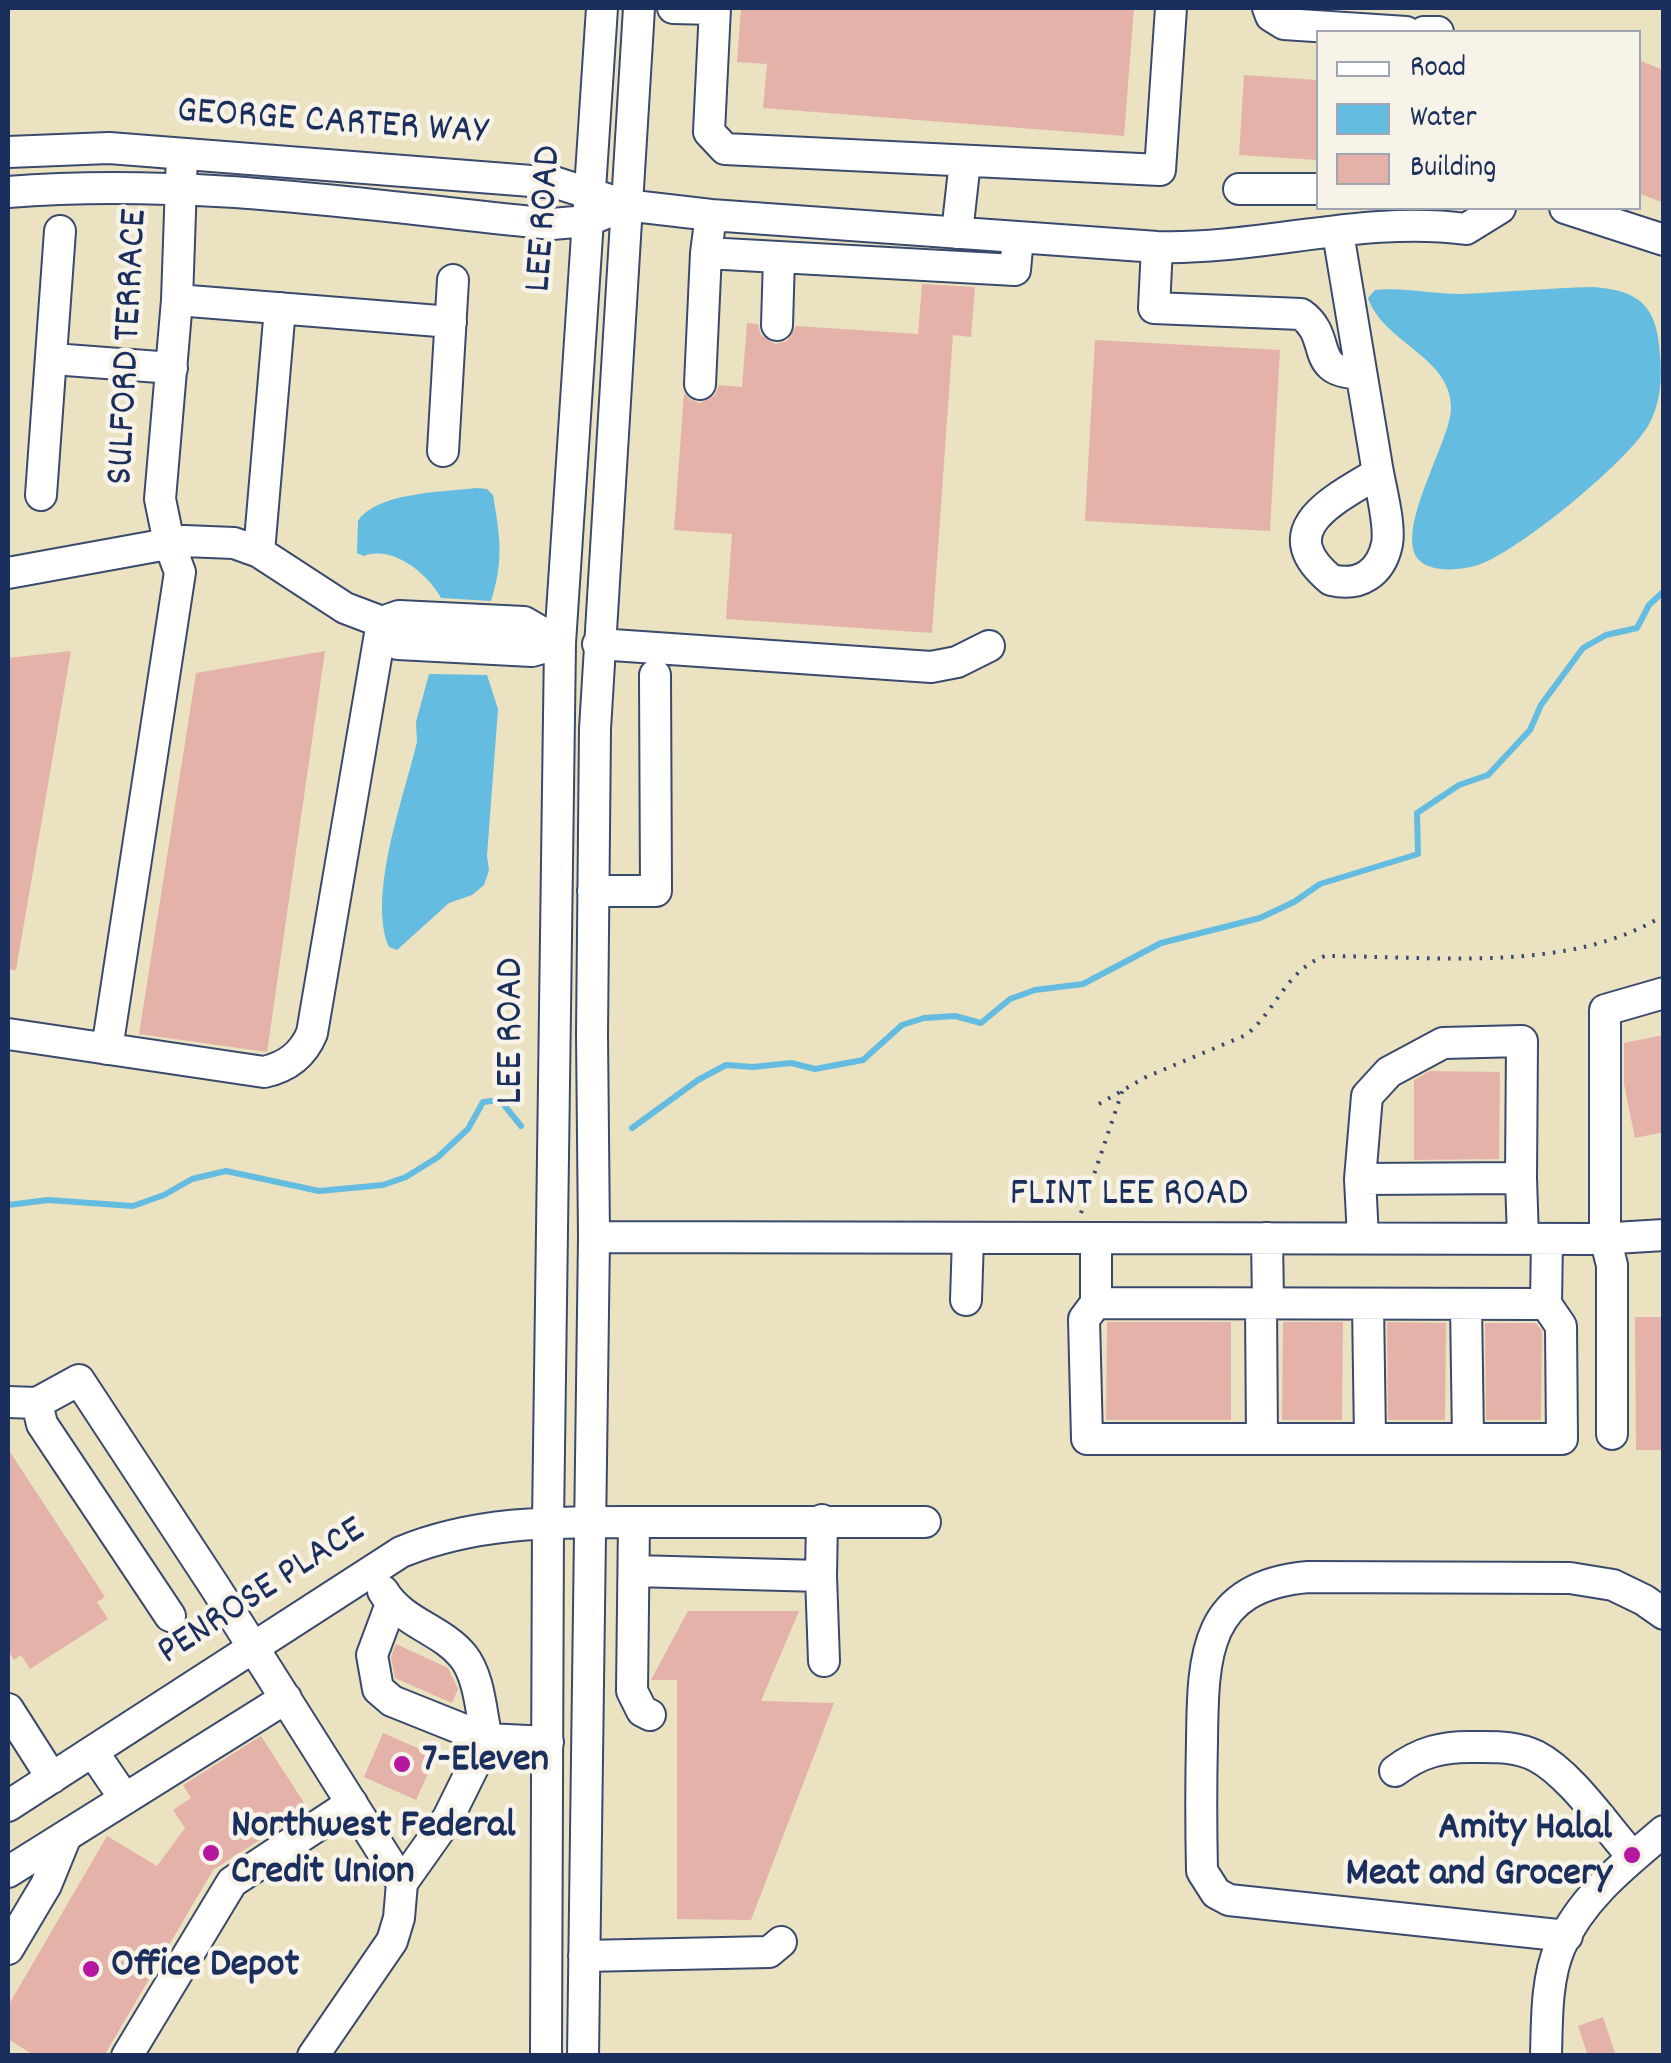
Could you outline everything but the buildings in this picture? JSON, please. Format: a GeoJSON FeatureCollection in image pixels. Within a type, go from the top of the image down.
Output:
{"type":"FeatureCollection","features":[{"type":"Feature","properties":{"kind":"street","name":"LEE ROAD"},"geometry":{"type":"LineString","coordinates":[[546,2056],[548,1522],[560,643],[602,8]]}},
{"type":"Feature","properties":{"kind":"street","name":"LEE ROAD"},"geometry":{"type":"LineString","coordinates":[[583,2056],[598,644],[639,8]]}},
{"type":"Feature","properties":{"kind":"street"},"geometry":{"type":"LineString","coordinates":[[673,8],[714,8],[709,132],[725,149],[1160,170],[1172,8]]}},
{"type":"Feature","properties":{"kind":"street"},"geometry":{"type":"LineString","coordinates":[[1268,8],[1271,16],[1284,24],[1376,30]]}},
{"type":"Feature","properties":{"kind":"street","name":"GEORGE CARTER WAY"},"geometry":{"type":"LineString","coordinates":[[8,152],[108,148],[557,183],[588,206]]}},
{"type":"Feature","properties":{"kind":"street","name":"SULFORD TERRACE"},"geometry":{"type":"LineString","coordinates":[[107,1048],[180,572],[160,500],[178,300],[182,154]]}},
{"type":"Feature","properties":{"kind":"street"},"geometry":{"type":"LineString","coordinates":[[957,233],[964,161]]}},
{"type":"Feature","properties":{"kind":"street","name":"GEORGE CARTER WAY"},"geometry":{"type":"LineString","coordinates":[[8,192],[117,186],[180,188],[552,224],[588,206],[625,205]]}},
{"type":"Feature","properties":{"kind":"street"},"geometry":{"type":"LineString","coordinates":[[1239,189],[1316,189]]}},
{"type":"Feature","properties":{"kind":"street"},"geometry":{"type":"LineString","coordinates":[[625,205],[1018,238],[1198,248],[1338,233],[1409,216],[1466,230],[1497,210]]}},
{"type":"Feature","properties":{"kind":"street"},"geometry":{"type":"LineString","coordinates":[[1572,210],[1664,240]]}},
{"type":"Feature","properties":{"kind":"street"},"geometry":{"type":"LineString","coordinates":[[700,384],[706,253],[712,215]]}},
{"type":"Feature","properties":{"kind":"street"},"geometry":{"type":"LineString","coordinates":[[42,494],[60,230]]}},
{"type":"Feature","properties":{"kind":"street"},"geometry":{"type":"LineString","coordinates":[[1338,233],[1378,473]]}},
{"type":"Feature","properties":{"kind":"street"},"geometry":{"type":"LineString","coordinates":[[706,253],[1015,270],[1018,238]]}},
{"type":"Feature","properties":{"kind":"street"},"geometry":{"type":"LineString","coordinates":[[1157,247],[1154,308],[1301,314],[1315,330],[1329,367],[1340,374],[1361,373]]}},
{"type":"Feature","properties":{"kind":"street"},"geometry":{"type":"LineString","coordinates":[[776,325],[779,258]]}},
{"type":"Feature","properties":{"kind":"street"},"geometry":{"type":"LineString","coordinates":[[443,451],[454,280]]}},
{"type":"Feature","properties":{"kind":"street"},"geometry":{"type":"LineString","coordinates":[[178,300],[451,322]]}},
{"type":"Feature","properties":{"kind":"street"},"geometry":{"type":"LineString","coordinates":[[259,552],[280,308]]}},
{"type":"Feature","properties":{"kind":"street"},"geometry":{"type":"LineString","coordinates":[[54,360],[172,368]]}},
{"type":"Feature","properties":{"kind":"street"},"geometry":{"type":"LineString","coordinates":[[8,572],[169,543],[219,540],[259,552],[345,608],[382,622],[399,616],[524,622],[560,643]]}},
{"type":"Feature","properties":{"kind":"street"},"geometry":{"type":"LineString","coordinates":[[8,1034],[264,1072],[277,1069],[305,1049],[312,1034],[382,622]]}},
{"type":"Feature","properties":{"kind":"street"},"geometry":{"type":"LineString","coordinates":[[598,644],[931,667],[957,662],[988,646]]}},
{"type":"Feature","properties":{"kind":"street"},"geometry":{"type":"LineString","coordinates":[[593,892],[656,891],[655,675]]}},
{"type":"Feature","properties":{"kind":"street"},"geometry":{"type":"LineString","coordinates":[[1612,1434],[1612,1265],[1604,1238],[1605,1010],[1664,993]]}},
{"type":"Feature","properties":{"kind":"street"},"geometry":{"type":"LineString","coordinates":[[1084,1238],[1096,1303],[1084,1320],[1087,1440],[1562,1438],[1561,1326],[1546,1304],[1521,1178],[1522,1041],[1443,1043],[1389,1072],[1367,1096],[1360,1180],[1363,1238]]}},
{"type":"Feature","properties":{"kind":"street"},"geometry":{"type":"LineString","coordinates":[[1360,1180],[1521,1178]]}},
{"type":"Feature","properties":{"kind":"street","name":"FLINT LEE ROAD"},"geometry":{"type":"LineString","coordinates":[[594,1237],[1535,1239],[1664,1234]]}},
{"type":"Feature","properties":{"kind":"street"},"geometry":{"type":"LineString","coordinates":[[966,1300],[968,1238]]}},
{"type":"Feature","properties":{"kind":"street"},"geometry":{"type":"LineString","coordinates":[[1262,1439],[1267,1238]]}},
{"type":"Feature","properties":{"kind":"street"},"geometry":{"type":"LineString","coordinates":[[1096,1303],[1546,1304]]}},
{"type":"Feature","properties":{"kind":"street"},"geometry":{"type":"LineString","coordinates":[[1368,1304],[1370,1439]]}},
{"type":"Feature","properties":{"kind":"street"},"geometry":{"type":"LineString","coordinates":[[1466,1304],[1468,1438]]}},
{"type":"Feature","properties":{"kind":"street"},"geometry":{"type":"LineString","coordinates":[[170,1616],[42,1424],[22,1402],[79,1380],[402,1883]]}},
{"type":"Feature","properties":{"kind":"street"},"geometry":{"type":"LineString","coordinates":[[822,1520],[824,1661]]}},
{"type":"Feature","properties":{"kind":"street","name":"PENROSE PLACE"},"geometry":{"type":"LineString","coordinates":[[8,1806],[401,1552],[457,1533],[548,1522],[924,1522]]}},
{"type":"Feature","properties":{"kind":"street"},"geometry":{"type":"LineString","coordinates":[[634,1522],[632,1691],[642,1712],[650,1715]]}},
{"type":"Feature","properties":{"kind":"street"},"geometry":{"type":"LineString","coordinates":[[634,1571],[821,1576]]}},
{"type":"Feature","properties":{"kind":"street"},"geometry":{"type":"LineString","coordinates":[[1566,1936],[1228,1900],[1216,1893],[1202,1870],[1205,1658],[1220,1622],[1248,1594],[1266,1584],[1308,1576],[1570,1578],[1614,1585],[1664,1614]]}},
{"type":"Feature","properties":{"kind":"street"},"geometry":{"type":"LineString","coordinates":[[313,2056],[392,1941],[402,1883],[448,1818],[487,1740],[472,1671],[462,1653],[386,1596],[372,1655],[378,1689],[392,1701],[487,1740],[548,1742]]}},
{"type":"Feature","properties":{"kind":"street"},"geometry":{"type":"LineString","coordinates":[[8,1872],[286,1698]]}},
{"type":"Feature","properties":{"kind":"street"},"geometry":{"type":"LineString","coordinates":[[8,1709],[52,1778]]}},
{"type":"Feature","properties":{"kind":"street"},"geometry":{"type":"LineString","coordinates":[[1394,1771],[1430,1750],[1451,1746],[1508,1747],[1527,1753],[1556,1770],[1633,1857]]}},
{"type":"Feature","properties":{"kind":"street"},"geometry":{"type":"LineString","coordinates":[[94,1752],[125,1798]]}},
{"type":"Feature","properties":{"kind":"street"},"geometry":{"type":"LineString","coordinates":[[127,2056],[232,1882],[352,1803]]}},
{"type":"Feature","properties":{"kind":"street"},"geometry":{"type":"LineString","coordinates":[[1546,2056],[1559,1948],[1610,1876],[1664,1831]]}},
{"type":"Feature","properties":{"kind":"street"},"geometry":{"type":"LineString","coordinates":[[8,1949],[46,1885],[66,1836]]}},
{"type":"Feature","properties":{"kind":"street"},"geometry":{"type":"LineString","coordinates":[[584,1956],[769,1952],[781,1942]]}},
{"type":"Feature","properties":{"kind":"path"},"geometry":{"type":"LineString","coordinates":[[1099,1104],[1123,1089],[1246,1035],[1293,976],[1326,956],[1523,956],[1573,951],[1647,925],[1664,915]]}},
{"type":"Feature","properties":{"kind":"path"},"geometry":{"type":"LineString","coordinates":[[1084,1238],[1123,1089]]}},
{"type":"Feature","properties":{"kind":"water"},"geometry":{"type":"Polygon","coordinates":[[[1594,287],[1637,299],[1655,324],[1660,382],[1657,405],[1648,426],[1596,482],[1544,525],[1496,557],[1471,567],[1448,569],[1426,565],[1413,548],[1413,531],[1424,488],[1448,425],[1449,392],[1430,363],[1388,327],[1368,298],[1375,290],[1386,289],[1461,294],[1594,287]]]}},
{"type":"Feature","properties":{"kind":"water"},"geometry":{"type":"Polygon","coordinates":[[[487,489],[493,495],[500,548],[491,601],[441,598],[419,571],[398,558],[357,553],[358,521],[367,511],[412,495],[487,489]]]}},
{"type":"Feature","properties":{"kind":"water"},"geometry":{"type":"Polygon","coordinates":[[[429,674],[487,675],[498,709],[489,870],[484,885],[472,895],[449,903],[397,950],[389,947],[383,926],[385,874],[429,674]]]}},
{"type":"Feature","properties":{"kind":"waterway"},"geometry":{"type":"LineString","coordinates":[[632,1128],[698,1080],[726,1065],[791,1063],[815,1069],[863,1060],[902,1025],[924,1018],[955,1016],[981,1023],[1010,999],[1035,990],[1083,984],[1161,943],[1260,918],[1320,884],[1418,854],[1417,813],[1459,785],[1488,775],[1530,730],[1541,705],[1583,648],[1606,635],[1637,628],[1649,605],[1664,591]]}},
{"type":"Feature","properties":{"kind":"waterway"},"geometry":{"type":"LineString","coordinates":[[8,1205],[48,1200],[133,1206],[192,1179],[226,1171],[319,1191],[383,1185],[406,1177],[438,1157],[468,1129],[483,1102],[500,1100],[521,1126]]}},
{"type":"Feature","properties":{"kind":"place","name":"7-Eleven"},"geometry":{"type":"Point","coordinates":[402,1764]}},
{"type":"Feature","properties":{"kind":"place","name":"Northwest Federal Credit Union"},"geometry":{"type":"Point","coordinates":[211,1853]}},
{"type":"Feature","properties":{"kind":"place","name":"Amity Halal Meat and Grocery"},"geometry":{"type":"Point","coordinates":[1632,1855]}},
{"type":"Feature","properties":{"kind":"place","name":"Office Depot"},"geometry":{"type":"Point","coordinates":[91,1969]}}]}
